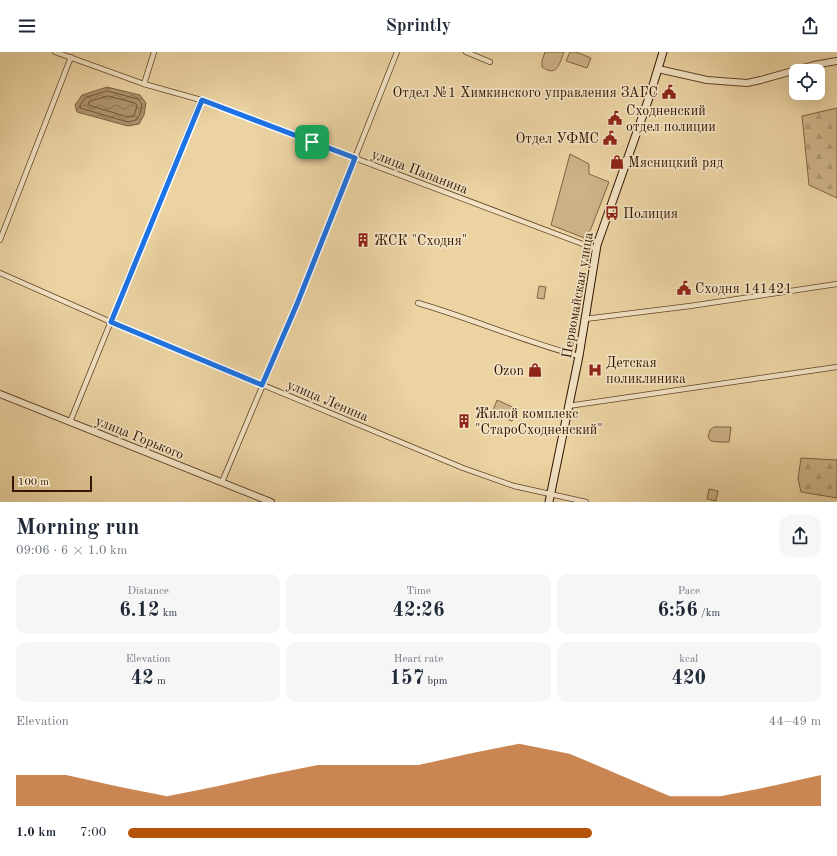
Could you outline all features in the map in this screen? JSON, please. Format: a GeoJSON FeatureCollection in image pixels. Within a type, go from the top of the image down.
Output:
{"type":"FeatureCollection","features":[{"type":"Feature","properties":{"kind":"main road","name":"Первомайская улица"},"geometry":{"type":"LineString","coordinates":[[549,498],[580,356],[596,249],[663,52]]}},
{"type":"Feature","properties":{"kind":"street","name":"улица Папанина"},"geometry":{"type":"LineString","coordinates":[[55,52],[144,84],[202,100],[596,249]]}},
{"type":"Feature","properties":{"kind":"street"},"geometry":{"type":"LineString","coordinates":[[144,84],[154,52]]}},
{"type":"Feature","properties":{"kind":"street"},"geometry":{"type":"LineString","coordinates":[[222,482],[297,304],[397,52]]}},
{"type":"Feature","properties":{"kind":"street"},"geometry":{"type":"LineString","coordinates":[[466,52],[490,62]]}},
{"type":"Feature","properties":{"kind":"street"},"geometry":{"type":"LineString","coordinates":[[0,240],[71,57]]}},
{"type":"Feature","properties":{"kind":"street"},"geometry":{"type":"LineString","coordinates":[[658,69],[707,80],[747,83],[814,65],[837,61]]}},
{"type":"Feature","properties":{"kind":"street"},"geometry":{"type":"LineString","coordinates":[[70,422],[202,100]]}},
{"type":"Feature","properties":{"kind":"street","name":"улица Ленина"},"geometry":{"type":"LineString","coordinates":[[0,273],[111,322],[463,468],[549,498],[586,502]]}},
{"type":"Feature","properties":{"kind":"street"},"geometry":{"type":"LineString","coordinates":[[585,319],[690,306],[837,284]]}},
{"type":"Feature","properties":{"kind":"street"},"geometry":{"type":"LineString","coordinates":[[418,302],[470,319],[540,345],[580,356]]}},
{"type":"Feature","properties":{"kind":"street"},"geometry":{"type":"LineString","coordinates":[[568,406],[837,367]]}},
{"type":"Feature","properties":{"kind":"street","name":"улица Горького"},"geometry":{"type":"LineString","coordinates":[[0,394],[271,502]]}},
{"type":"Feature","properties":{"kind":"green space"},"geometry":{"type":"Polygon","coordinates":[[[545,52],[564,52],[557,68],[554,70],[547,70],[542,67],[545,52]]]}},
{"type":"Feature","properties":{"kind":"green space"},"geometry":{"type":"Polygon","coordinates":[[[570,52],[576,52],[591,58],[587,68],[566,61],[570,52]]]}},
{"type":"Feature","properties":{"kind":"green space"},"geometry":{"type":"Polygon","coordinates":[[[837,108],[837,198],[809,185],[802,116],[837,108]]]}},
{"type":"Feature","properties":{"kind":"green space"},"geometry":{"type":"Polygon","coordinates":[[[570,154],[589,164],[589,174],[609,182],[587,239],[551,225],[570,154]]]}},
{"type":"Feature","properties":{"kind":"green space"},"geometry":{"type":"Polygon","coordinates":[[[539,286],[546,287],[544,299],[537,298],[539,286]]]}},
{"type":"Feature","properties":{"kind":"green space"},"geometry":{"type":"Polygon","coordinates":[[[497,400],[517,409],[512,421],[492,413],[497,400]]]}},
{"type":"Feature","properties":{"kind":"green space"},"geometry":{"type":"Polygon","coordinates":[[[714,427],[731,427],[729,442],[711,441],[708,437],[710,430],[714,427]]]}},
{"type":"Feature","properties":{"kind":"green space"},"geometry":{"type":"Polygon","coordinates":[[[801,458],[837,460],[837,498],[801,492],[798,479],[801,458]]]}},
{"type":"Feature","properties":{"kind":"green space"},"geometry":{"type":"Polygon","coordinates":[[[709,489],[718,491],[716,501],[707,499],[709,489]]]}},
{"type":"Feature","properties":{"kind":"water"},"geometry":{"type":"Polygon","coordinates":[[[107,87],[140,95],[146,103],[144,115],[139,124],[128,126],[77,112],[75,105],[82,95],[107,87]]]}},
{"type":"Feature","properties":{"kind":"place","name":"Отдел №1 Химкинского управления ЗАГС"},"geometry":{"type":"Point","coordinates":[669,92]}},
{"type":"Feature","properties":{"kind":"place","name":"Сходненский отдел полиции"},"geometry":{"type":"Point","coordinates":[615,118]}},
{"type":"Feature","properties":{"kind":"place","name":"Отдел УФМС"},"geometry":{"type":"Point","coordinates":[610,138]}},
{"type":"Feature","properties":{"kind":"place","name":"Мясницкий ряд"},"geometry":{"type":"Point","coordinates":[617,162]}},
{"type":"Feature","properties":{"kind":"place","name":"Полиция"},"geometry":{"type":"Point","coordinates":[612,213]}},
{"type":"Feature","properties":{"kind":"place","name":"ЖСК \"Сходня\""},"geometry":{"type":"Point","coordinates":[363,240]}},
{"type":"Feature","properties":{"kind":"place","name":"Сходня 141421"},"geometry":{"type":"Point","coordinates":[684,288]}},
{"type":"Feature","properties":{"kind":"place","name":"Ozon"},"geometry":{"type":"Point","coordinates":[535,370]}},
{"type":"Feature","properties":{"kind":"place","name":"Детская поликлиника"},"geometry":{"type":"Point","coordinates":[595,370]}},
{"type":"Feature","properties":{"kind":"place","name":"Жилой комплекс \"СтароСходненский\""},"geometry":{"type":"Point","coordinates":[464,421]}},
{"type":"Feature","properties":{"kind":"route"},"geometry":{"type":"LineString","coordinates":[[202,100],[312,142],[355,158],[297,304],[262,385],[111,322],[202,100]]}}]}
